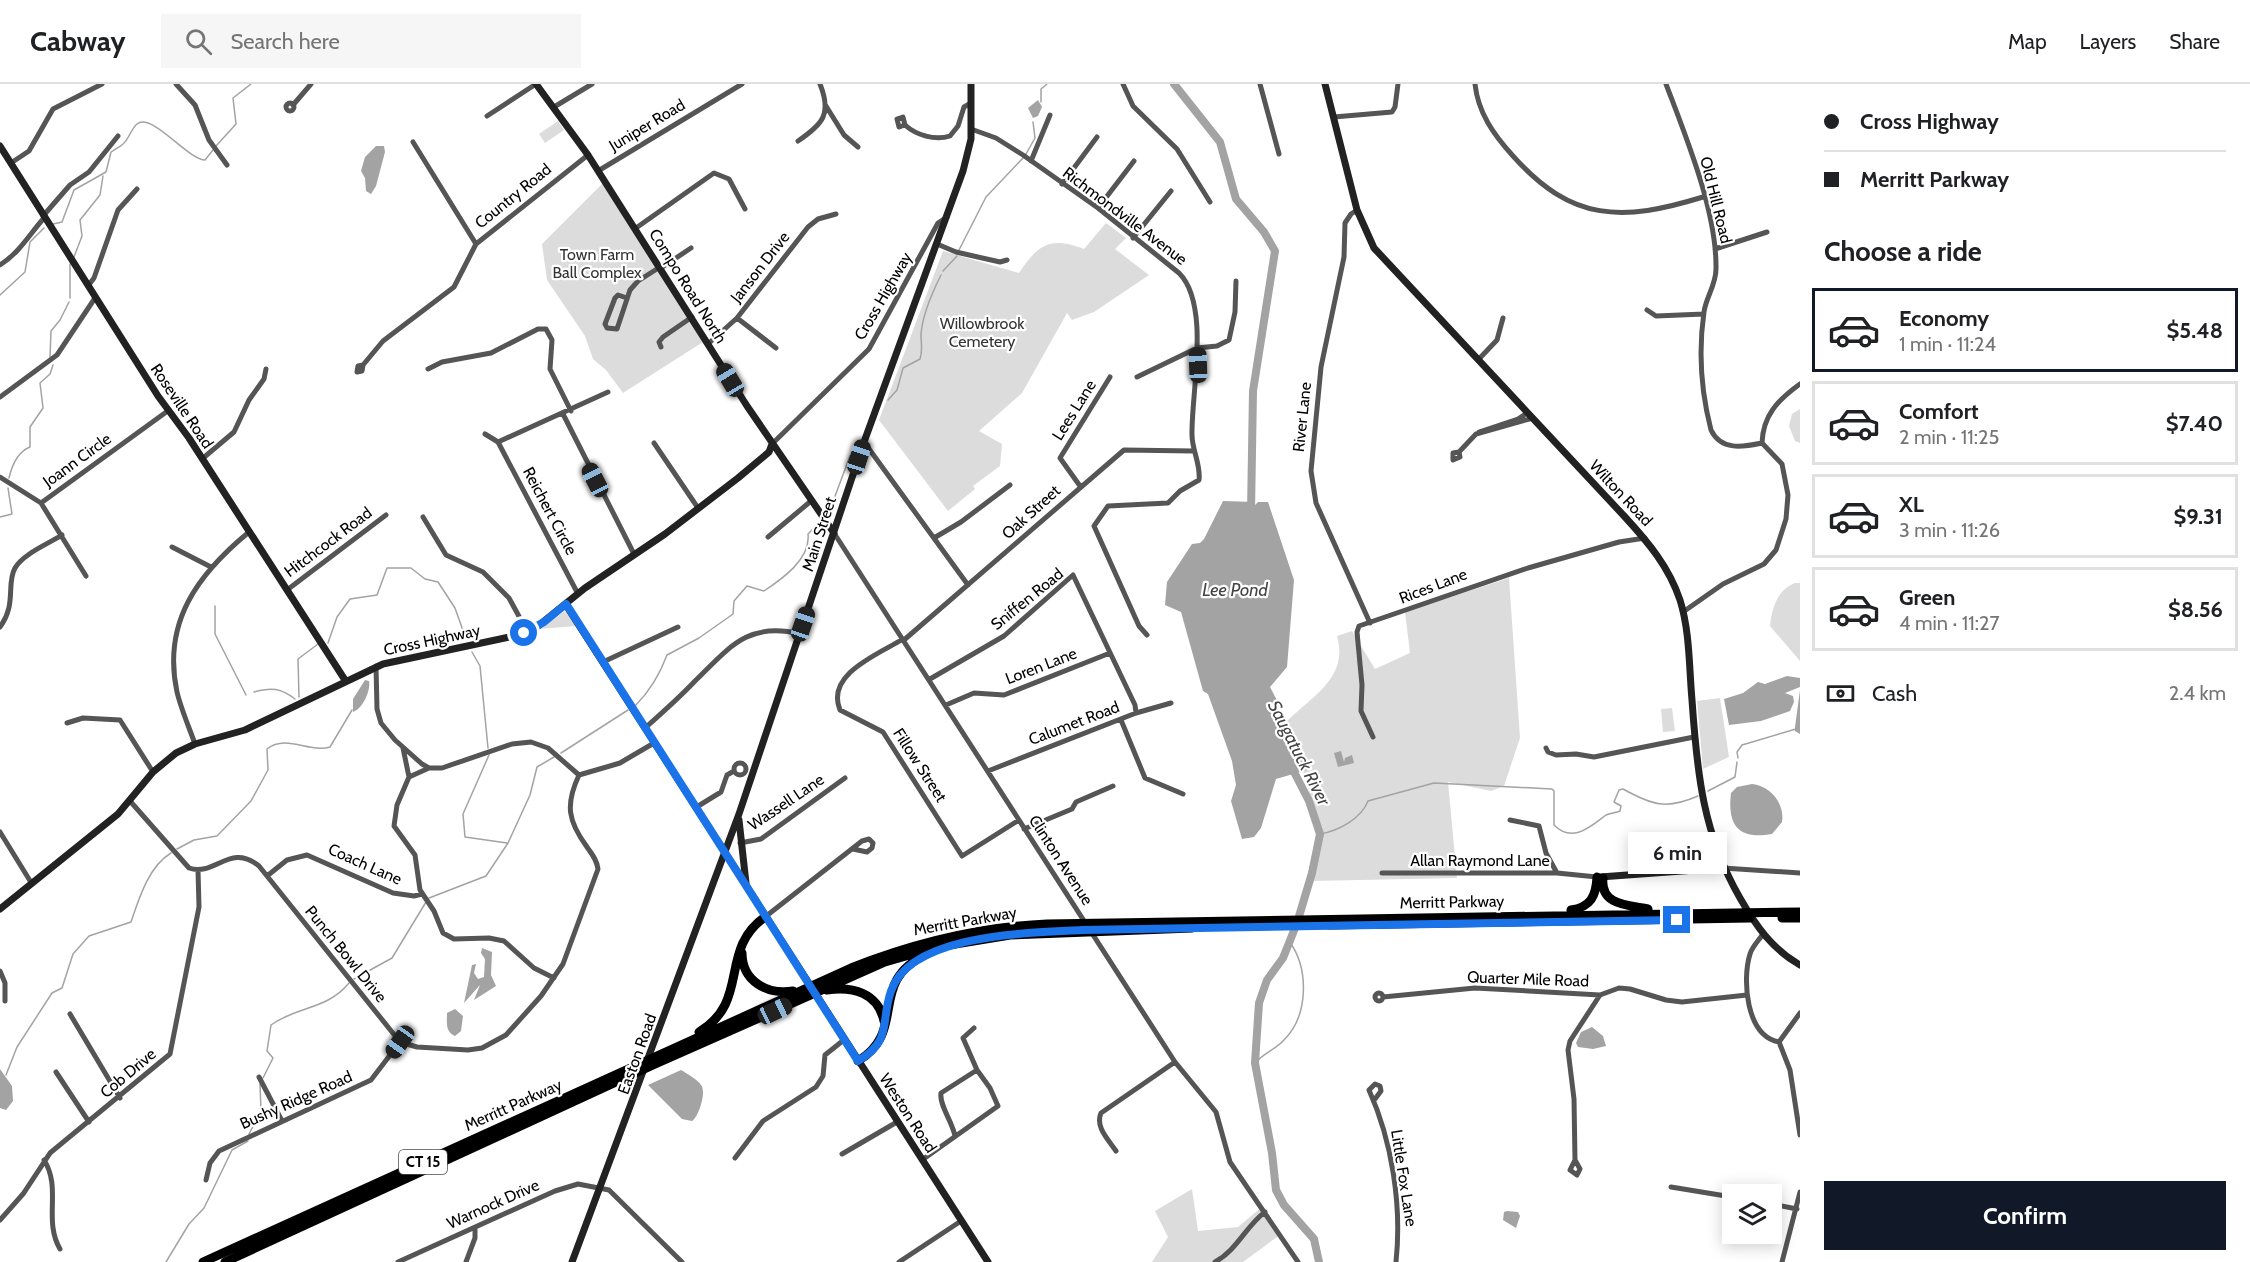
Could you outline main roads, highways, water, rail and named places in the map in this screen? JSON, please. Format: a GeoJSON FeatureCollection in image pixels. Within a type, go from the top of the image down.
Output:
{"type":"FeatureCollection","features":[{"type":"Feature","properties":{"kind":"highway"},"geometry":{"type":"LineString","coordinates":[[1600,877],[1604,893],[1616,903],[1693,913]]}},
{"type":"Feature","properties":{"kind":"highway"},"geometry":{"type":"LineString","coordinates":[[1489,916],[1559,912],[1586,906],[1595,895],[1600,877]]}},
{"type":"Feature","properties":{"kind":"highway","name":"Merritt Parkway"},"geometry":{"type":"LineString","coordinates":[[203,1262],[813,990],[890,953],[940,939],[986,930],[1047,924],[1746,916],[1800,912]]}},
{"type":"Feature","properties":{"kind":"highway","name":"Merritt Parkway"},"geometry":{"type":"LineString","coordinates":[[1320,922],[1489,916],[1693,913],[1746,916]]}},
{"type":"Feature","properties":{"kind":"highway","name":"Merritt Parkway"},"geometry":{"type":"LineString","coordinates":[[1758,915],[1800,918]]}},
{"type":"Feature","properties":{"kind":"highway"},"geometry":{"type":"LineString","coordinates":[[648,1064],[707,1028],[723,1011],[731,991],[738,952],[744,938],[752,927],[765,918]]}},
{"type":"Feature","properties":{"kind":"highway","name":"Merritt Parkway"},"geometry":{"type":"LineString","coordinates":[[813,990],[901,957],[987,938],[1073,931],[1272,923]]}},
{"type":"Feature","properties":{"kind":"highway"},"geometry":{"type":"LineString","coordinates":[[744,938],[742,963],[753,981],[774,991],[846,988],[865,994],[878,1005],[885,1028]]}},
{"type":"Feature","properties":{"kind":"highway"},"geometry":{"type":"LineString","coordinates":[[858,1061],[877,1047],[885,1028],[893,986],[911,963],[932,952],[987,938]]}},
{"type":"Feature","properties":{"kind":"highway","name":"Merritt Parkway"},"geometry":{"type":"LineString","coordinates":[[225,1262],[648,1064]]}},
{"type":"Feature","properties":{"kind":"main road","name":"Compo Road North"},"geometry":{"type":"LineString","coordinates":[[536,84],[588,154],[772,444],[834,533]]}},
{"type":"Feature","properties":{"kind":"main road","name":"Main Street"},"geometry":{"type":"LineString","coordinates":[[724,854],[864,442],[966,163],[971,129],[971,84]]}},
{"type":"Feature","properties":{"kind":"main road","name":"Wilton Road"},"geometry":{"type":"LineString","coordinates":[[1325,84],[1358,210],[1366,233],[1378,253],[1642,535],[1666,569],[1683,612],[1694,737],[1706,814],[1723,868],[1763,934],[1774,946],[1800,965]]}},
{"type":"Feature","properties":{"kind":"main road","name":"Roseville Road"},"geometry":{"type":"LineString","coordinates":[[0,146],[3,156],[11,163],[95,298],[345,680]]}},
{"type":"Feature","properties":{"kind":"main road","name":"Cross Highway"},"geometry":{"type":"LineString","coordinates":[[0,909],[115,817],[153,771],[176,753],[195,744],[244,730],[376,666],[527,631],[546,621],[578,594],[698,508],[769,452],[772,444]]}},
{"type":"Feature","properties":{"kind":"main road","name":"Weston Road"},"geometry":{"type":"LineString","coordinates":[[566,604],[765,918],[988,1262]]}},
{"type":"Feature","properties":{"kind":"main road","name":"Weston Road"},"geometry":{"type":"LineString","coordinates":[[739,814],[740,843],[748,888]]}},
{"type":"Feature","properties":{"kind":"main road","name":"Easton Road"},"geometry":{"type":"LineString","coordinates":[[572,1262],[724,854]]}},
{"type":"Feature","properties":{"kind":"main road","name":"Allan Raymond Lane"},"geometry":{"type":"LineString","coordinates":[[1600,877],[1723,868]]}},
{"type":"Feature","properties":{"kind":"water"},"geometry":{"type":"Polygon","coordinates":[[[1038,100],[1042,107],[1038,116],[1033,118],[1028,108],[1038,100]]]}},
{"type":"Feature","properties":{"kind":"water"},"geometry":{"type":"Polygon","coordinates":[[[376,146],[384,146],[385,152],[376,186],[371,194],[366,191],[365,178],[361,171],[365,157],[376,146]]]}},
{"type":"Feature","properties":{"kind":"water","name":"Lee Pond"},"geometry":{"type":"Polygon","coordinates":[[[1223,501],[1255,502],[1255,505],[1258,502],[1268,502],[1294,580],[1287,667],[1270,687],[1296,737],[1307,770],[1276,779],[1261,828],[1254,837],[1242,839],[1231,801],[1236,785],[1232,761],[1208,694],[1203,691],[1181,612],[1165,605],[1167,582],[1192,544],[1200,543],[1204,539],[1223,501]]]}},
{"type":"Feature","properties":{"kind":"water"},"geometry":{"type":"Polygon","coordinates":[[[1787,676],[1800,678],[1800,687],[1785,693],[1793,696],[1794,702],[1790,711],[1761,721],[1729,725],[1724,699],[1743,693],[1758,682],[1765,684],[1787,676]]]}},
{"type":"Feature","properties":{"kind":"water"},"geometry":{"type":"Polygon","coordinates":[[[365,680],[369,681],[367,694],[360,707],[353,712],[353,699],[365,680]]]}},
{"type":"Feature","properties":{"kind":"water"},"geometry":{"type":"Polygon","coordinates":[[[1800,690],[1800,734],[1795,731],[1795,727],[1800,690]]]}},
{"type":"Feature","properties":{"kind":"water"},"geometry":{"type":"Polygon","coordinates":[[[1341,751],[1344,762],[1345,758],[1352,755],[1354,763],[1338,767],[1334,753],[1341,751]]]}},
{"type":"Feature","properties":{"kind":"water"},"geometry":{"type":"Polygon","coordinates":[[[1752,784],[1765,788],[1779,802],[1782,822],[1772,834],[1751,835],[1743,832],[1734,822],[1731,814],[1731,793],[1737,787],[1752,784]]]}},
{"type":"Feature","properties":{"kind":"water"},"geometry":{"type":"Polygon","coordinates":[[[482,948],[492,952],[491,975],[496,986],[474,1000],[480,985],[464,1003],[472,965],[476,964],[474,973],[478,979],[484,977],[485,959],[481,953],[482,948]]]}},
{"type":"Feature","properties":{"kind":"water"},"geometry":{"type":"Polygon","coordinates":[[[455,1009],[463,1016],[461,1031],[455,1036],[448,1029],[447,1013],[455,1009]]]}},
{"type":"Feature","properties":{"kind":"water"},"geometry":{"type":"Polygon","coordinates":[[[1592,1027],[1603,1036],[1606,1046],[1593,1049],[1578,1047],[1576,1043],[1581,1032],[1592,1027]]]}},
{"type":"Feature","properties":{"kind":"water"},"geometry":{"type":"Polygon","coordinates":[[[0,1069],[12,1086],[13,1101],[6,1110],[0,1108],[0,1069]]]}},
{"type":"Feature","properties":{"kind":"water"},"geometry":{"type":"Polygon","coordinates":[[[681,1070],[703,1088],[701,1104],[692,1121],[682,1119],[648,1085],[681,1070]]]}},
{"type":"Feature","properties":{"kind":"water"},"geometry":{"type":"Polygon","coordinates":[[[1504,1212],[1518,1212],[1520,1216],[1516,1228],[1503,1220],[1504,1212]]]}},
{"type":"Feature","properties":{"kind":"waterway"},"geometry":{"type":"LineString","coordinates":[[216,146],[236,124],[233,98],[251,84]]}},
{"type":"Feature","properties":{"kind":"waterway"},"geometry":{"type":"LineString","coordinates":[[1041,102],[1041,89],[1047,84]]}},
{"type":"Feature","properties":{"kind":"waterway","name":"Saugatuck River"},"geometry":{"type":"LineString","coordinates":[[1174,84],[1220,142],[1236,199],[1264,232],[1275,251],[1253,391],[1251,512]]}},
{"type":"Feature","properties":{"kind":"waterway"},"geometry":{"type":"LineString","coordinates":[[53,224],[62,222],[74,190],[106,172],[111,152],[125,142],[137,124],[144,122],[161,130],[198,158],[205,160],[213,150]]}},
{"type":"Feature","properties":{"kind":"waterway"},"geometry":{"type":"LineString","coordinates":[[1026,154],[1035,138],[1033,122]]}},
{"type":"Feature","properties":{"kind":"waterway"},"geometry":{"type":"LineString","coordinates":[[959,250],[986,197],[1023,158]]}},
{"type":"Feature","properties":{"kind":"waterway"},"geometry":{"type":"LineString","coordinates":[[74,257],[82,236],[80,220],[100,195],[103,176]]}},
{"type":"Feature","properties":{"kind":"waterway"},"geometry":{"type":"LineString","coordinates":[[0,295],[25,272],[30,242],[44,228]]}},
{"type":"Feature","properties":{"kind":"waterway"},"geometry":{"type":"LineString","coordinates":[[943,271],[957,256]]}},
{"type":"Feature","properties":{"kind":"waterway"},"geometry":{"type":"LineString","coordinates":[[70,264],[70,298]]}},
{"type":"Feature","properties":{"kind":"waterway"},"geometry":{"type":"LineString","coordinates":[[888,400],[897,390],[903,368],[920,359],[923,320],[941,275]]}},
{"type":"Feature","properties":{"kind":"waterway"},"geometry":{"type":"LineString","coordinates":[[50,357],[51,331],[60,320],[69,302]]}},
{"type":"Feature","properties":{"kind":"waterway"},"geometry":{"type":"LineString","coordinates":[[9,478],[16,460],[25,449],[30,447],[30,427],[43,408],[40,383],[50,374],[53,365]]}},
{"type":"Feature","properties":{"kind":"waterway"},"geometry":{"type":"LineString","coordinates":[[828,515],[850,456]]}},
{"type":"Feature","properties":{"kind":"waterway"},"geometry":{"type":"LineString","coordinates":[[0,517],[12,514],[8,488]]}},
{"type":"Feature","properties":{"kind":"waterway"},"geometry":{"type":"LineString","coordinates":[[635,706],[654,682],[667,655],[699,638],[733,614],[734,601],[747,586],[764,591],[779,581],[800,560],[808,543],[808,534],[821,521]]}},
{"type":"Feature","properties":{"kind":"waterway"},"geometry":{"type":"LineString","coordinates":[[328,643],[337,617],[350,599],[377,595],[387,568],[411,568],[425,579],[438,582],[455,608],[466,639]]}},
{"type":"Feature","properties":{"kind":"waterway"},"geometry":{"type":"LineString","coordinates":[[215,606],[215,634],[246,695]]}},
{"type":"Feature","properties":{"kind":"waterway"},"geometry":{"type":"LineString","coordinates":[[299,697],[298,659],[318,644]]}},
{"type":"Feature","properties":{"kind":"waterway"},"geometry":{"type":"LineString","coordinates":[[472,652],[480,666],[488,748]]}},
{"type":"Feature","properties":{"kind":"waterway"},"geometry":{"type":"LineString","coordinates":[[254,692],[266,689],[276,690],[295,699]]}},
{"type":"Feature","properties":{"kind":"waterway"},"geometry":{"type":"LineString","coordinates":[[177,849],[194,840],[217,836],[251,801],[268,770],[267,749],[282,743],[314,748],[330,747],[352,710]]}},
{"type":"Feature","properties":{"kind":"waterway"},"geometry":{"type":"LineString","coordinates":[[561,753],[628,710]]}},
{"type":"Feature","properties":{"kind":"waterway"},"geometry":{"type":"LineString","coordinates":[[1738,758],[1737,752],[1742,745],[1796,729]]}},
{"type":"Feature","properties":{"kind":"waterway"},"geometry":{"type":"LineString","coordinates":[[489,755],[463,814],[465,837],[507,843]]}},
{"type":"Feature","properties":{"kind":"waterway"},"geometry":{"type":"LineString","coordinates":[[429,898],[486,876],[508,843],[530,795],[537,767],[554,757]]}},
{"type":"Feature","properties":{"kind":"waterway"},"geometry":{"type":"LineString","coordinates":[[1708,791],[1735,777],[1737,762]]}},
{"type":"Feature","properties":{"kind":"waterway","name":"Saugatuck River"},"geometry":{"type":"LineString","coordinates":[[1291,766],[1309,801],[1320,834],[1312,873],[1297,923],[1283,958],[1267,980],[1259,1003],[1255,1063],[1272,1153],[1276,1190],[1284,1205],[1314,1239],[1319,1262]]}},
{"type":"Feature","properties":{"kind":"waterway"},"geometry":{"type":"LineString","coordinates":[[1320,834],[1334,830],[1354,819],[1368,801],[1434,783],[1552,789],[1554,791],[1554,825],[1568,833],[1582,831],[1606,815],[1620,811],[1621,806],[1614,802],[1619,790],[1623,789],[1642,799],[1659,804],[1677,803],[1698,796]]}},
{"type":"Feature","properties":{"kind":"waterway"},"geometry":{"type":"LineString","coordinates":[[6,1075],[17,1047],[52,993],[62,988],[73,954],[89,936],[131,922],[141,893],[151,874],[171,853]]}},
{"type":"Feature","properties":{"kind":"waterway"},"geometry":{"type":"LineString","coordinates":[[354,979],[392,958],[426,902]]}},
{"type":"Feature","properties":{"kind":"waterway"},"geometry":{"type":"LineString","coordinates":[[1255,1063],[1284,1040],[1292,1030],[1302,1005],[1303,978],[1296,952],[1289,941]]}},
{"type":"Feature","properties":{"kind":"waterway"},"geometry":{"type":"LineString","coordinates":[[263,1078],[273,1058],[267,1051],[271,1025],[291,1014],[322,1003],[340,992],[349,983]]}},
{"type":"Feature","properties":{"kind":"waterway"},"geometry":{"type":"LineString","coordinates":[[249,1134],[261,1111],[260,1084]]}},
{"type":"Feature","properties":{"kind":"waterway"},"geometry":{"type":"LineString","coordinates":[[166,1262],[189,1224],[204,1208],[232,1150],[248,1141]]}},
{"type":"Feature","properties":{"kind":"park label","name":"Town Farm Ball Complex"},"geometry":{"type":"Point","coordinates":[597,263]}},
{"type":"Feature","properties":{"kind":"park label","name":"Willowbrook Cemetery"},"geometry":{"type":"Point","coordinates":[982,332]}}]}
